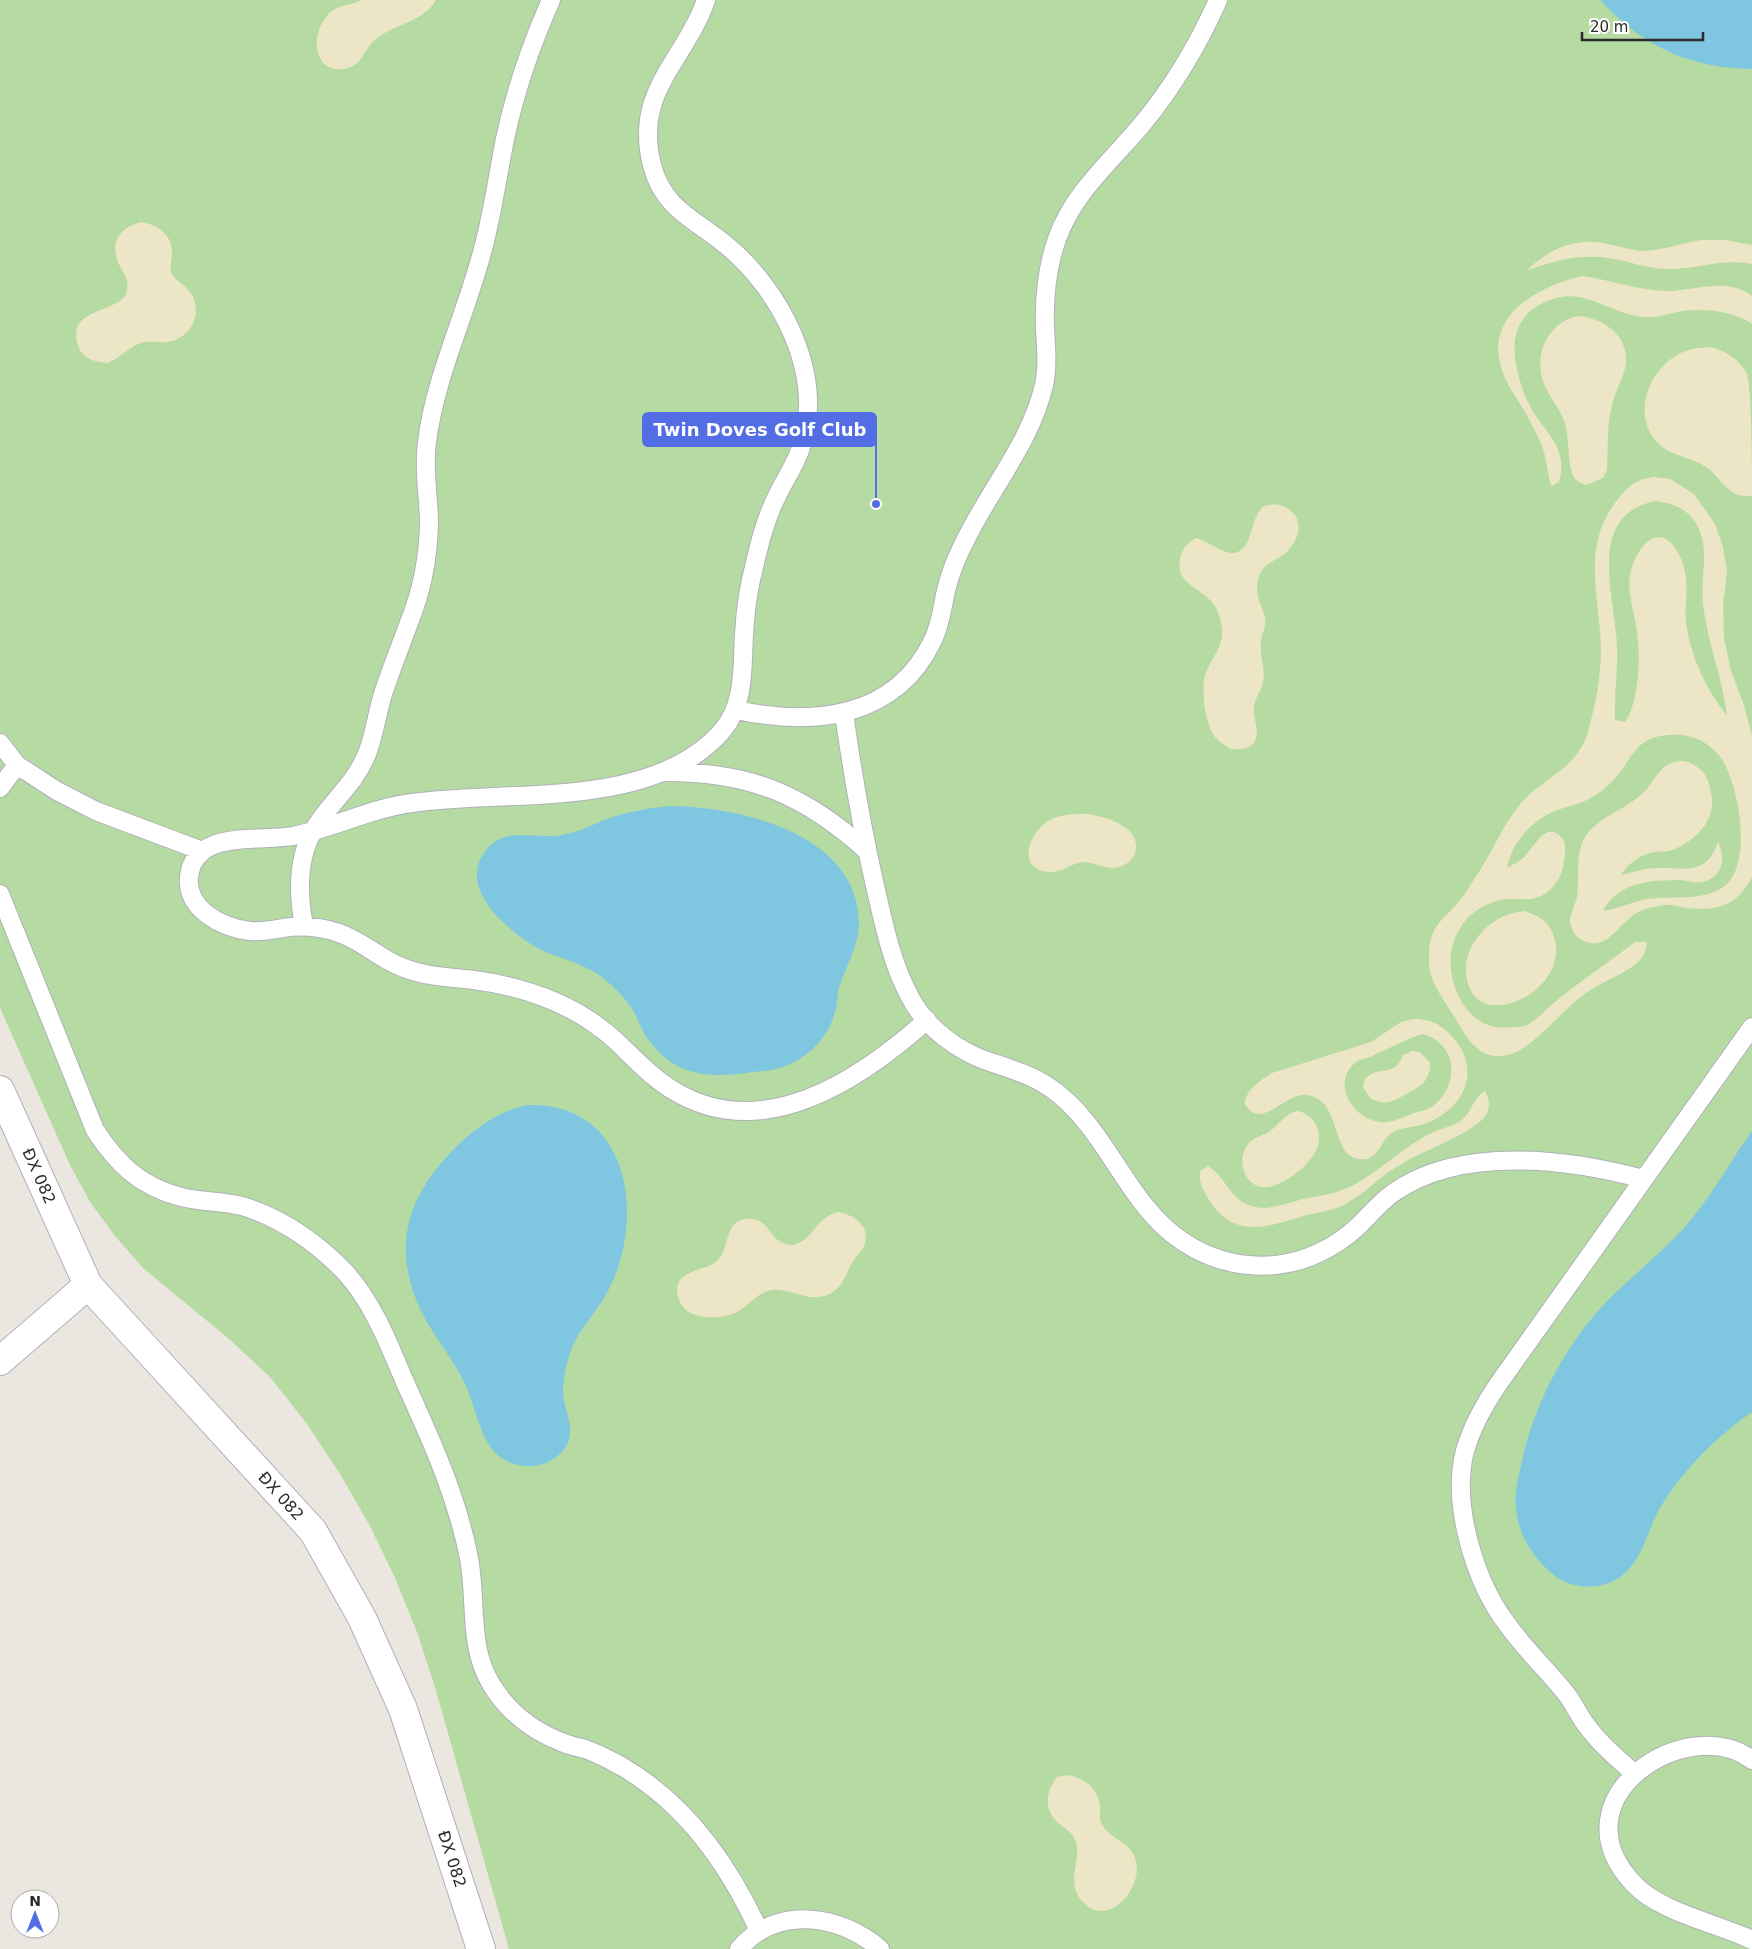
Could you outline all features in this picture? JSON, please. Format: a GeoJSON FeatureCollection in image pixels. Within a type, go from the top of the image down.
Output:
{"type":"FeatureCollection","features":[{"type":"Feature","properties":{"kind":"street","name":"ĐX 082"},"geometry":{"type":"LineString","coordinates":[[0,1090],[88,1285],[313,1531],[362,1618],[403,1709],[481,1949]]}},
{"type":"Feature","properties":{"kind":"street"},"geometry":{"type":"LineString","coordinates":[[0,1360],[88,1285]]}},
{"type":"Feature","properties":{"kind":"lane"},"geometry":{"type":"LineString","coordinates":[[304,926],[299,902],[300,877],[312,832],[358,773],[368,750],[383,696],[419,595],[426,561],[428,526],[425,479],[426,443],[432,408],[468,303],[485,243],[515,98],[533,40],[551,0]]}},
{"type":"Feature","properties":{"kind":"lane"},"geometry":{"type":"LineString","coordinates":[[666,772],[706,746],[724,729],[736,710],[743,671],[747,601],[756,557],[767,518],[779,490],[794,467],[804,440],[808,413],[807,385],[800,355],[789,326],[774,300],[754,272],[730,248],[703,227],[685,217],[670,203],[659,185],[652,165],[649,144],[652,102],[666,71],[682,50],[700,18],[706,0]]}},
{"type":"Feature","properties":{"kind":"lane"},"geometry":{"type":"LineString","coordinates":[[736,710],[791,719],[844,713],[866,706],[887,694],[905,679],[920,661],[932,641],[941,620],[954,567],[964,542],[1011,459],[1027,435],[1038,409],[1047,353],[1045,307],[1048,273],[1057,239],[1071,208],[1091,179],[1120,150],[1147,118],[1202,36],[1218,0]]}},
{"type":"Feature","properties":{"kind":"lane"},"geometry":{"type":"LineString","coordinates":[[844,713],[855,791],[868,851],[895,967],[911,1001],[946,1038],[966,1051],[990,1062],[1021,1072],[1049,1087],[1074,1107],[1094,1131],[1143,1203],[1162,1226],[1204,1254],[1228,1262],[1253,1265],[1278,1265],[1303,1259],[1343,1239],[1394,1192],[1421,1177],[1451,1168],[1488,1163],[1566,1163],[1605,1169],[1643,1179]]}},
{"type":"Feature","properties":{"kind":"lane"},"geometry":{"type":"LineString","coordinates":[[0,743],[17,765],[57,791],[96,811],[202,851]]}},
{"type":"Feature","properties":{"kind":"lane"},"geometry":{"type":"LineString","coordinates":[[0,788],[17,765]]}},
{"type":"Feature","properties":{"kind":"lane"},"geometry":{"type":"LineString","coordinates":[[868,851],[818,811],[760,784],[728,776],[696,772],[666,772],[623,783],[574,792],[409,803],[370,811],[312,832],[285,837],[227,841],[214,844],[202,851],[194,862],[189,875],[190,889],[198,905],[208,916],[226,926],[246,931],[266,932],[304,926],[342,934],[403,968],[426,975],[511,987],[539,995],[566,1006],[615,1040],[633,1059],[676,1092],[700,1104],[726,1110],[752,1112],[779,1109],[801,1102],[865,1069],[897,1046],[927,1020]]}},
{"type":"Feature","properties":{"kind":"lane"},"geometry":{"type":"LineString","coordinates":[[0,894],[95,1130],[110,1154],[131,1173],[155,1188],[182,1198],[220,1202],[244,1207],[286,1226],[325,1252],[347,1275],[367,1301],[382,1330],[450,1485],[462,1524],[470,1563],[474,1631],[480,1658],[490,1683],[506,1705],[527,1724],[550,1738],[586,1749],[621,1766],[658,1792],[690,1823],[719,1858],[742,1893],[759,1931]]}},
{"type":"Feature","properties":{"kind":"lane"},"geometry":{"type":"LineString","coordinates":[[1635,1774],[1609,1752],[1587,1726],[1566,1693],[1522,1644],[1491,1601],[1479,1575],[1464,1518],[1462,1489],[1465,1453],[1477,1416],[1530,1338],[1752,1027]]}},
{"type":"Feature","properties":{"kind":"lane"},"geometry":{"type":"LineString","coordinates":[[1752,1760],[1721,1747],[1700,1746],[1654,1760],[1635,1774],[1619,1791],[1612,1804],[1609,1819],[1609,1834],[1621,1867],[1633,1883],[1656,1900],[1752,1940]]}},
{"type":"Feature","properties":{"kind":"lane"},"geometry":{"type":"LineString","coordinates":[[739,1949],[759,1931],[777,1923],[796,1918],[816,1919],[855,1932],[880,1949]]}},
{"type":"Feature","properties":{"kind":"green space"},"geometry":{"type":"Polygon","coordinates":[[[0,0],[1752,0],[1752,1949],[509,1949],[435,1687],[417,1632],[395,1578],[370,1526],[340,1474],[307,1424],[270,1377],[228,1338],[143,1268],[115,1236],[90,1202],[70,1165],[0,1008],[0,0]]]}},
{"type":"Feature","properties":{"kind":"sand"},"geometry":{"type":"Polygon","coordinates":[[[361,0],[436,0],[424,14],[376,39],[355,64],[344,69],[333,69],[320,59],[317,42],[318,32],[327,16],[334,9],[361,0]]]}},
{"type":"Feature","properties":{"kind":"sand"},"geometry":{"type":"Polygon","coordinates":[[[141,222],[158,228],[170,241],[172,253],[171,273],[192,295],[196,309],[193,322],[185,334],[172,341],[141,343],[108,363],[91,360],[79,348],[76,335],[78,326],[83,319],[119,301],[126,295],[127,279],[117,259],[115,245],[124,230],[141,222]]]}},
{"type":"Feature","properties":{"kind":"sand"},"geometry":{"type":"Polygon","coordinates":[[[1702,240],[1726,240],[1752,245],[1752,264],[1731,262],[1669,269],[1653,268],[1608,258],[1587,257],[1556,261],[1526,271],[1552,252],[1581,242],[1603,243],[1641,251],[1656,250],[1702,240]]]}},
{"type":"Feature","properties":{"kind":"sand"},"geometry":{"type":"Polygon","coordinates":[[[1582,276],[1661,291],[1714,286],[1733,287],[1752,296],[1752,324],[1728,313],[1709,310],[1683,311],[1650,317],[1631,315],[1594,301],[1569,296],[1556,298],[1532,310],[1517,330],[1515,358],[1519,379],[1533,412],[1553,440],[1560,455],[1561,472],[1559,482],[1551,486],[1541,444],[1502,371],[1498,345],[1502,329],[1521,304],[1535,294],[1550,287],[1582,276]]]}},
{"type":"Feature","properties":{"kind":"sand"},"geometry":{"type":"Polygon","coordinates":[[[1578,316],[1607,325],[1620,339],[1626,358],[1625,369],[1611,409],[1607,470],[1603,478],[1586,485],[1574,478],[1564,420],[1544,385],[1540,368],[1543,348],[1552,331],[1568,319],[1578,316]]]}},
{"type":"Feature","properties":{"kind":"sand"},"geometry":{"type":"Polygon","coordinates":[[[1711,347],[1732,357],[1747,374],[1751,415],[1752,496],[1744,496],[1731,491],[1706,467],[1672,453],[1655,440],[1648,429],[1645,404],[1653,379],[1670,360],[1681,353],[1696,348],[1711,347]]]}},
{"type":"Feature","properties":{"kind":"sand"},"geometry":{"type":"Polygon","coordinates":[[[1654,477],[1670,479],[1694,494],[1715,524],[1723,547],[1727,572],[1723,605],[1724,638],[1731,671],[1744,705],[1752,736],[1752,877],[1746,887],[1733,900],[1717,907],[1697,909],[1673,905],[1657,906],[1638,912],[1604,941],[1588,943],[1576,935],[1571,927],[1570,919],[1577,897],[1578,864],[1583,841],[1593,827],[1637,798],[1665,766],[1672,763],[1682,761],[1691,763],[1698,767],[1706,776],[1712,803],[1707,821],[1702,830],[1687,843],[1669,851],[1652,852],[1641,856],[1630,864],[1621,875],[1652,868],[1693,868],[1707,861],[1718,842],[1722,854],[1719,871],[1703,882],[1669,880],[1646,882],[1626,888],[1609,901],[1603,911],[1647,899],[1709,894],[1727,884],[1735,873],[1741,840],[1740,822],[1733,785],[1721,758],[1709,745],[1686,735],[1660,736],[1646,741],[1636,750],[1617,776],[1602,791],[1585,801],[1548,814],[1524,833],[1513,849],[1507,868],[1523,858],[1545,834],[1550,832],[1556,833],[1565,843],[1563,867],[1558,880],[1544,895],[1530,899],[1500,900],[1488,904],[1469,917],[1456,935],[1452,946],[1451,970],[1457,993],[1470,1013],[1478,1020],[1499,1028],[1520,1027],[1534,1020],[1566,993],[1635,942],[1647,942],[1643,956],[1636,964],[1618,976],[1598,985],[1582,996],[1526,1046],[1506,1056],[1487,1054],[1474,1046],[1469,1040],[1433,982],[1429,968],[1431,938],[1438,924],[1457,904],[1470,885],[1522,802],[1570,762],[1585,741],[1598,689],[1600,669],[1600,629],[1595,571],[1599,535],[1606,517],[1622,494],[1630,486],[1643,479],[1654,477]],[[1656,501],[1634,509],[1620,522],[1612,539],[1609,559],[1617,644],[1615,720],[1625,722],[1630,713],[1634,702],[1638,675],[1638,635],[1629,584],[1632,567],[1643,546],[1651,539],[1659,537],[1667,540],[1674,546],[1684,566],[1686,578],[1685,612],[1688,636],[1700,672],[1712,695],[1727,716],[1705,618],[1702,593],[1704,549],[1699,529],[1685,511],[1671,504],[1656,501]]]}},
{"type":"Feature","properties":{"kind":"sand"},"geometry":{"type":"Polygon","coordinates":[[[1275,504],[1283,506],[1295,515],[1298,520],[1298,534],[1287,551],[1266,566],[1259,576],[1257,594],[1265,622],[1261,641],[1264,678],[1254,708],[1257,729],[1256,737],[1253,744],[1248,747],[1231,749],[1219,741],[1212,732],[1206,716],[1203,687],[1206,672],[1221,642],[1222,630],[1220,619],[1212,602],[1184,579],[1179,567],[1180,559],[1185,547],[1196,538],[1228,552],[1239,551],[1248,541],[1259,512],[1264,506],[1275,504]]]}},
{"type":"Feature","properties":{"kind":"sand"},"geometry":{"type":"Polygon","coordinates":[[[1075,814],[1088,814],[1113,821],[1134,836],[1136,844],[1135,853],[1129,862],[1114,868],[1082,862],[1054,872],[1038,869],[1031,864],[1029,847],[1038,830],[1054,818],[1075,814]]]}},
{"type":"Feature","properties":{"kind":"sand"},"geometry":{"type":"Polygon","coordinates":[[[1524,911],[1544,921],[1553,934],[1556,958],[1549,974],[1538,988],[1524,998],[1508,1004],[1493,1005],[1479,1000],[1470,989],[1466,975],[1471,949],[1487,927],[1498,919],[1524,911]]]}},
{"type":"Feature","properties":{"kind":"sand"},"geometry":{"type":"Polygon","coordinates":[[[1421,1019],[1434,1023],[1449,1033],[1465,1056],[1467,1081],[1463,1092],[1447,1111],[1424,1124],[1396,1131],[1388,1136],[1371,1157],[1366,1159],[1354,1158],[1346,1152],[1327,1108],[1319,1099],[1307,1095],[1299,1096],[1266,1113],[1258,1114],[1251,1112],[1245,1104],[1251,1090],[1272,1073],[1371,1042],[1401,1022],[1421,1019]],[[1423,1034],[1356,1062],[1345,1078],[1345,1087],[1347,1096],[1358,1112],[1366,1118],[1375,1121],[1389,1122],[1433,1106],[1442,1097],[1451,1077],[1449,1056],[1435,1039],[1423,1034]]]}},
{"type":"Feature","properties":{"kind":"sand"},"geometry":{"type":"Polygon","coordinates":[[[1412,1051],[1420,1052],[1430,1063],[1429,1074],[1424,1082],[1391,1102],[1371,1099],[1363,1087],[1365,1079],[1376,1072],[1395,1067],[1403,1055],[1412,1051]]]}},
{"type":"Feature","properties":{"kind":"sand"},"geometry":{"type":"Polygon","coordinates":[[[1485,1091],[1489,1105],[1487,1113],[1474,1126],[1395,1167],[1354,1199],[1324,1212],[1264,1226],[1252,1227],[1241,1225],[1230,1221],[1220,1214],[1204,1192],[1201,1184],[1200,1171],[1208,1166],[1219,1175],[1236,1197],[1248,1205],[1261,1208],[1327,1195],[1355,1184],[1424,1137],[1459,1122],[1467,1115],[1477,1098],[1485,1091]]]}},
{"type":"Feature","properties":{"kind":"sand"},"geometry":{"type":"Polygon","coordinates":[[[1296,1111],[1309,1116],[1317,1127],[1319,1140],[1314,1154],[1300,1170],[1274,1186],[1260,1187],[1253,1184],[1244,1172],[1243,1165],[1243,1157],[1249,1143],[1269,1132],[1288,1115],[1296,1111]]]}},
{"type":"Feature","properties":{"kind":"sand"},"geometry":{"type":"Polygon","coordinates":[[[838,1212],[856,1219],[866,1234],[863,1248],[852,1263],[842,1284],[831,1293],[824,1296],[809,1297],[787,1291],[767,1291],[737,1312],[714,1317],[697,1316],[690,1313],[680,1302],[677,1291],[678,1283],[689,1273],[712,1265],[717,1261],[736,1222],[743,1219],[759,1221],[780,1241],[794,1245],[807,1238],[824,1219],[838,1212]]]}},
{"type":"Feature","properties":{"kind":"sand"},"geometry":{"type":"Polygon","coordinates":[[[1069,1775],[1086,1782],[1094,1790],[1099,1801],[1100,1820],[1103,1826],[1111,1835],[1130,1849],[1136,1861],[1137,1872],[1129,1894],[1112,1908],[1102,1911],[1092,1909],[1082,1901],[1077,1893],[1074,1885],[1076,1844],[1073,1836],[1056,1821],[1049,1810],[1048,1799],[1051,1787],[1057,1777],[1069,1775]]]}},
{"type":"Feature","properties":{"kind":"water"},"geometry":{"type":"Polygon","coordinates":[[[1600,0],[1752,0],[1752,69],[1729,68],[1708,64],[1687,59],[1668,51],[1650,42],[1633,30],[1600,0]]]}},
{"type":"Feature","properties":{"kind":"water"},"geometry":{"type":"Polygon","coordinates":[[[671,806],[730,812],[761,820],[791,832],[818,847],[839,867],[854,892],[859,923],[857,941],[838,992],[836,1010],[832,1022],[814,1048],[789,1065],[776,1069],[738,1074],[710,1075],[684,1069],[672,1063],[648,1039],[632,1008],[613,986],[590,970],[548,953],[520,937],[491,909],[480,891],[477,882],[479,862],[489,847],[502,838],[516,835],[559,835],[578,831],[625,813],[671,806]]]}},
{"type":"Feature","properties":{"kind":"water"},"geometry":{"type":"Polygon","coordinates":[[[527,1105],[548,1106],[568,1111],[591,1124],[608,1142],[619,1164],[625,1189],[627,1215],[625,1241],[609,1289],[576,1339],[566,1366],[563,1393],[570,1425],[567,1444],[563,1451],[552,1460],[530,1466],[514,1464],[501,1458],[485,1437],[464,1382],[419,1306],[408,1272],[406,1252],[411,1214],[429,1179],[441,1163],[456,1147],[480,1127],[507,1111],[527,1105]]]}},
{"type":"Feature","properties":{"kind":"water"},"geometry":{"type":"Polygon","coordinates":[[[1752,1131],[1752,1412],[1714,1442],[1672,1489],[1658,1512],[1639,1554],[1626,1572],[1610,1583],[1602,1585],[1577,1586],[1569,1584],[1547,1570],[1534,1555],[1520,1529],[1516,1510],[1519,1473],[1527,1441],[1540,1404],[1558,1368],[1579,1334],[1602,1306],[1683,1229],[1711,1193],[1752,1131]]]}},
{"type":"Feature","properties":{"kind":"place","name":"Twin Doves Golf Club"},"geometry":{"type":"Point","coordinates":[876,504]}}]}
